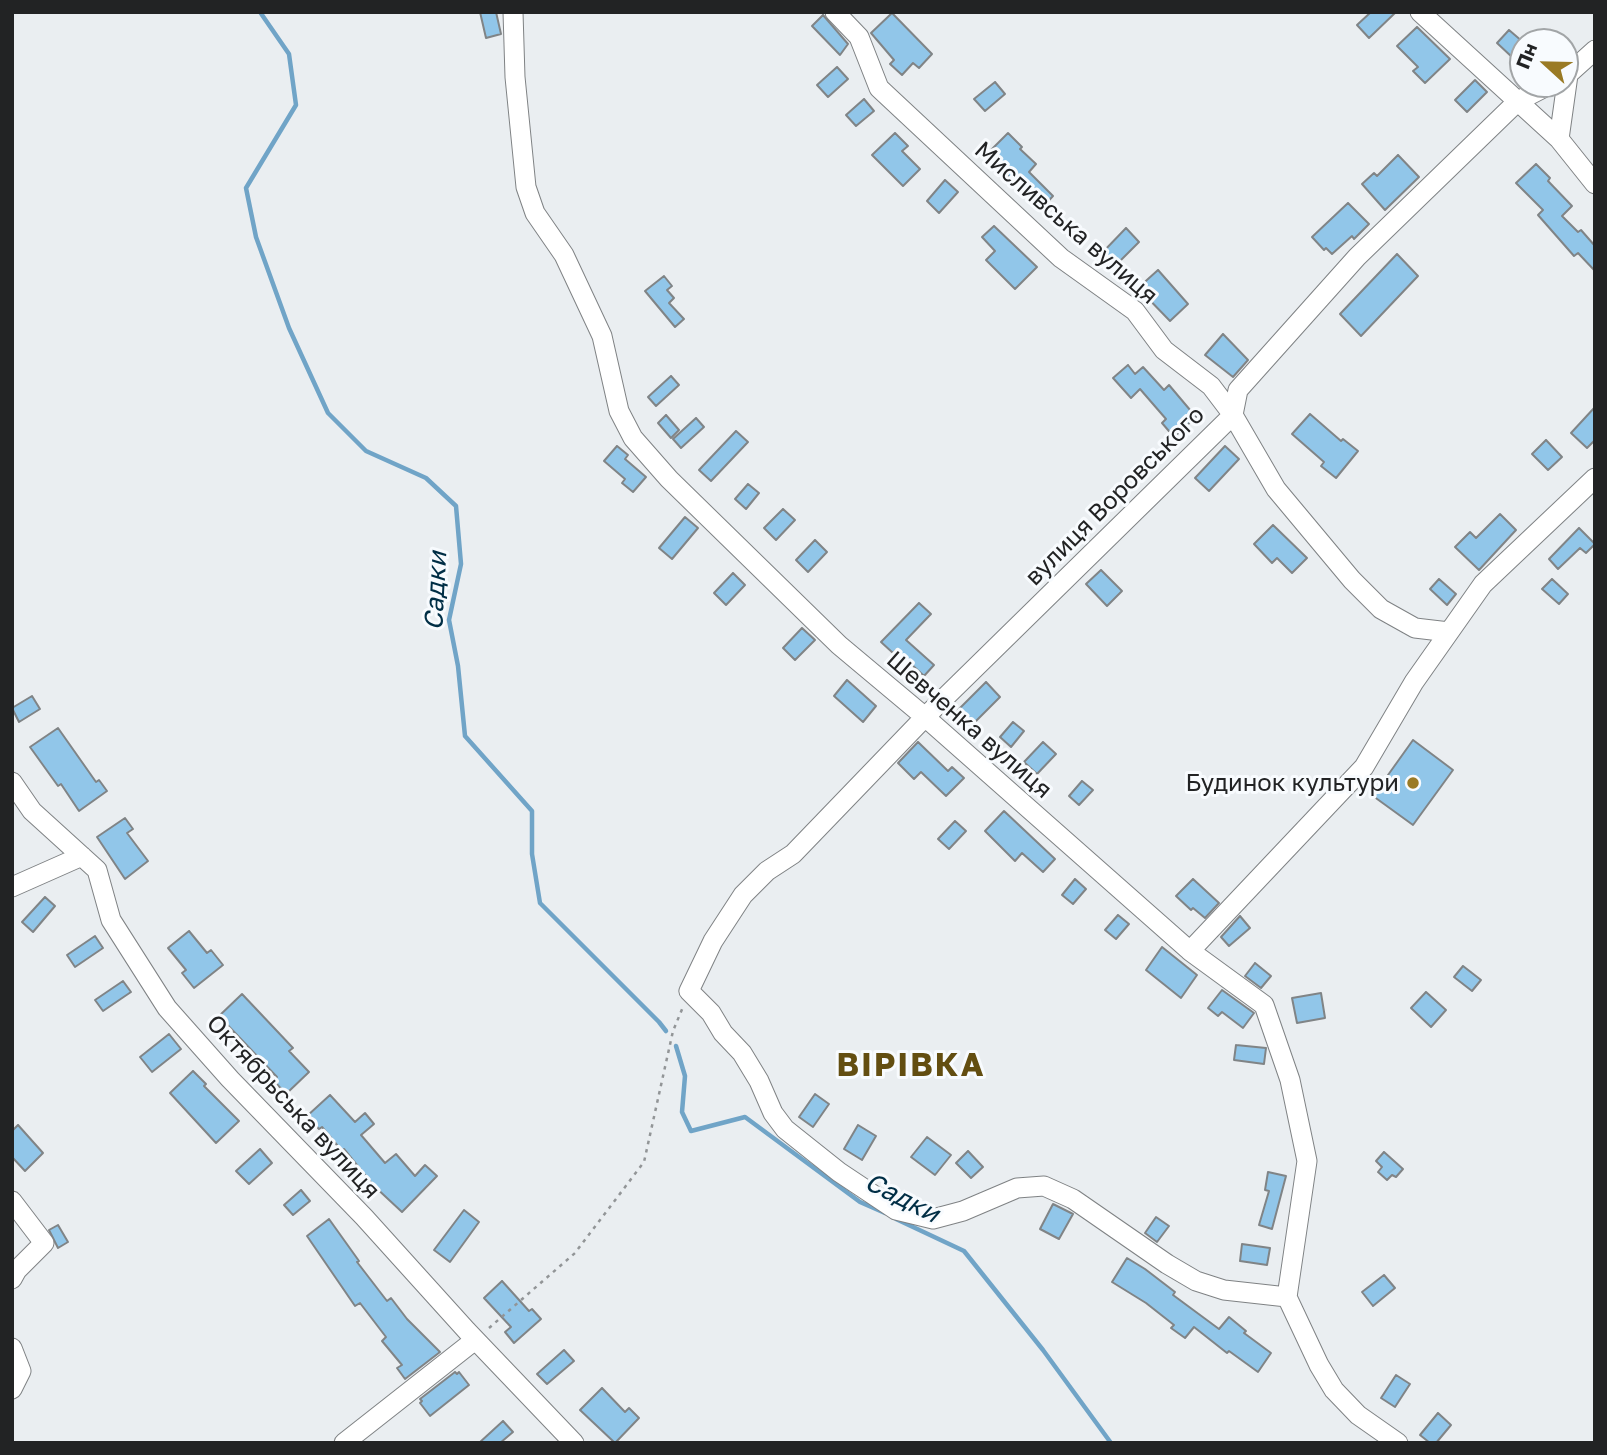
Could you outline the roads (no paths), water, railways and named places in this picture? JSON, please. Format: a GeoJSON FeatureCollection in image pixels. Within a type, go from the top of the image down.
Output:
{"type":"FeatureCollection","features":[{"type":"Feature","properties":{"kind":"street","name":"Шевченка вулиця"},"geometry":{"type":"LineString","coordinates":[[513,12],[515,77],[526,187],[535,213],[564,255],[602,336],[619,411],[633,438],[668,479],[839,645],[1191,951],[1264,1005],[1290,1080],[1307,1161],[1287,1297]]}},
{"type":"Feature","properties":{"kind":"street","name":"Мисливська вулиця"},"geometry":{"type":"LineString","coordinates":[[835,12],[859,37],[879,89],[1061,258],[1135,311],[1164,350],[1211,386],[1233,415],[1276,489],[1352,580],[1381,609],[1415,628],[1449,632]]}},
{"type":"Feature","properties":{"kind":"street"},"geometry":{"type":"LineString","coordinates":[[1420,12],[1559,139],[1595,184]]}},
{"type":"Feature","properties":{"kind":"street"},"geometry":{"type":"LineString","coordinates":[[1579,64],[1595,50]]}},
{"type":"Feature","properties":{"kind":"street"},"geometry":{"type":"LineString","coordinates":[[1211,386],[1238,390],[1357,257],[1524,98]]}},
{"type":"Feature","properties":{"kind":"street"},"geometry":{"type":"LineString","coordinates":[[1559,139],[1560,98]]}},
{"type":"Feature","properties":{"kind":"street","name":"вулиця Воровського"},"geometry":{"type":"LineString","coordinates":[[1238,390],[1233,415],[925,717],[793,854],[767,871],[743,895],[713,941],[689,991],[711,1013],[723,1033],[742,1053],[759,1081],[773,1113],[785,1129],[839,1172],[896,1209],[933,1219],[963,1211],[1017,1188],[1044,1186],[1073,1199],[1196,1281],[1224,1290],[1287,1297]]}},
{"type":"Feature","properties":{"kind":"street"},"geometry":{"type":"LineString","coordinates":[[1191,951],[1364,767],[1414,682],[1483,584],[1595,478]]}},
{"type":"Feature","properties":{"kind":"street","name":"Октябрьська вулиця"},"geometry":{"type":"LineString","coordinates":[[12,782],[32,811],[97,870],[111,920],[167,1008],[230,1079],[364,1217],[574,1443]]}},
{"type":"Feature","properties":{"kind":"street"},"geometry":{"type":"LineString","coordinates":[[12,887],[82,856]]}},
{"type":"Feature","properties":{"kind":"street"},"geometry":{"type":"LineString","coordinates":[[12,1201],[44,1243],[17,1270],[12,1279]]}},
{"type":"Feature","properties":{"kind":"street"},"geometry":{"type":"LineString","coordinates":[[1287,1297],[1319,1365],[1334,1390],[1358,1415],[1398,1443]]}},
{"type":"Feature","properties":{"kind":"street"},"geometry":{"type":"LineString","coordinates":[[344,1443],[475,1339]]}},
{"type":"Feature","properties":{"kind":"street"},"geometry":{"type":"LineString","coordinates":[[12,1348],[21,1371],[12,1389]]}},
{"type":"Feature","properties":{"kind":"waterway","name":"Садки"},"geometry":{"type":"LineString","coordinates":[[260,12],[289,54],[296,105],[246,188],[256,237],[289,328],[328,413],[366,451],[426,478],[456,506],[461,564],[449,620],[458,666],[465,736],[532,811],[532,854],[540,903],[666,1031]]}},
{"type":"Feature","properties":{"kind":"waterway","name":"Садки"},"geometry":{"type":"LineString","coordinates":[[676,1046],[685,1076],[682,1112],[691,1131],[745,1117],[860,1202],[885,1213]]}},
{"type":"Feature","properties":{"kind":"waterway","name":"Садки"},"geometry":{"type":"LineString","coordinates":[[896,1219],[964,1251],[1043,1350],[1111,1443]]}},
{"type":"Feature","properties":{"kind":"place","name":"Будинок культури"},"geometry":{"type":"Point","coordinates":[1413,783]}},
{"type":"Feature","properties":{"kind":"district","name":"ВІРІВКА"},"geometry":{"type":"Point","coordinates":[911,1066]}}]}
